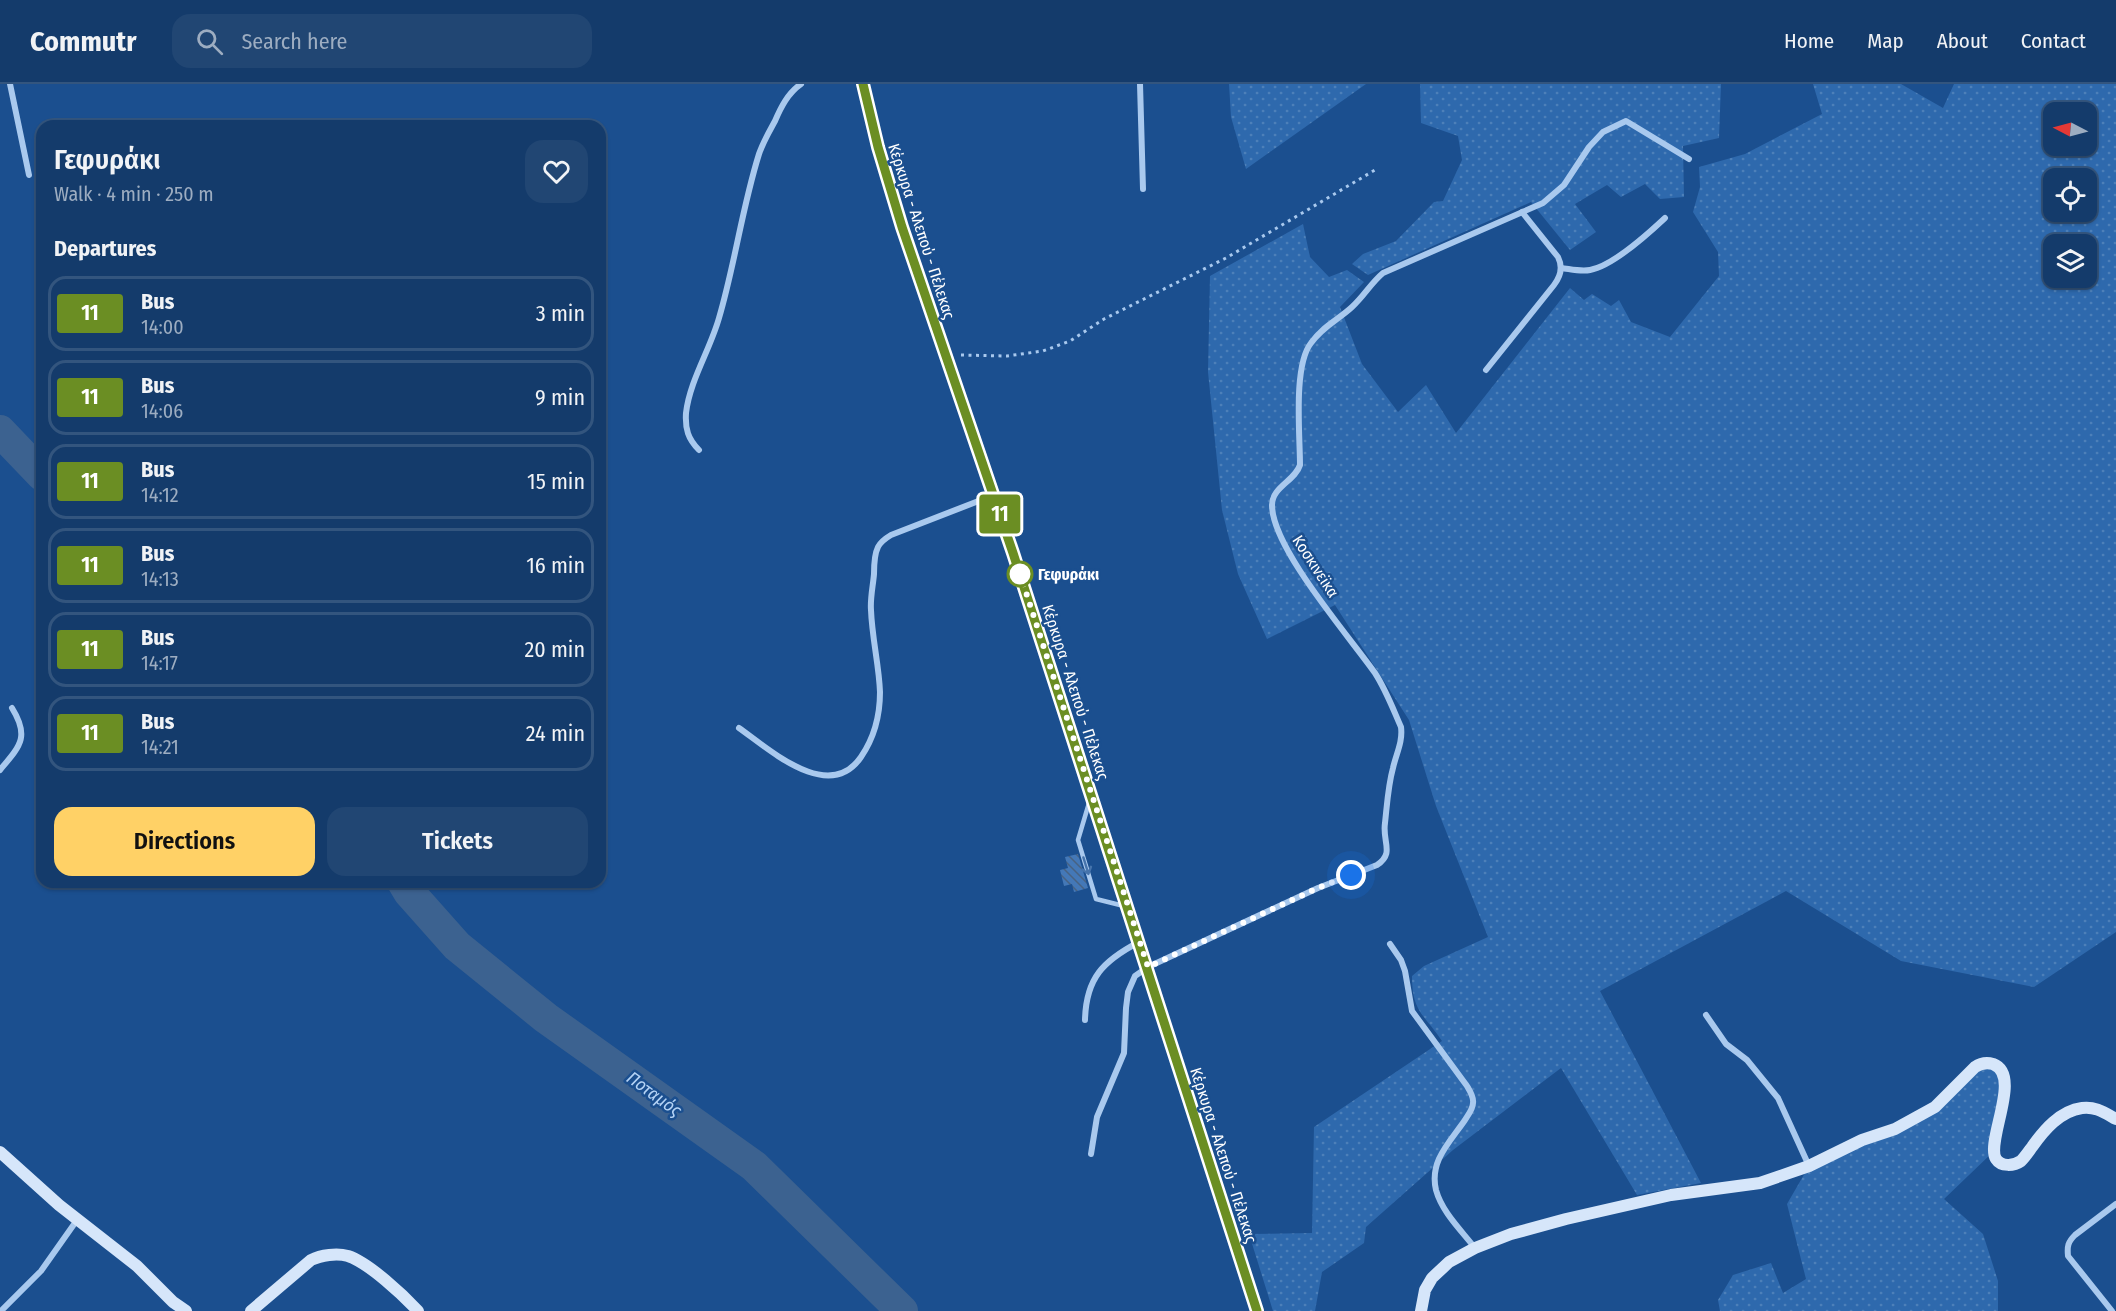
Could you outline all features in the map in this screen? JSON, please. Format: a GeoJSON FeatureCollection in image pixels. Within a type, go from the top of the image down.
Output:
{"type":"FeatureCollection","features":[{"type":"Feature","properties":{"kind":"street"},"geometry":{"type":"LineString","coordinates":[[10,84],[29,176]]}},
{"type":"Feature","properties":{"kind":"street"},"geometry":{"type":"LineString","coordinates":[[699,450],[686,430],[686,413],[692,388],[711,346],[720,317],[760,152],[783,105],[794,89],[801,84]]}},
{"type":"Feature","properties":{"kind":"street","name":"Κέρκυρα - Αλεπού - Πέλεκας"},"geometry":{"type":"LineString","coordinates":[[863,84],[890,189],[1092,794],[1257,1311]]}},
{"type":"Feature","properties":{"kind":"street"},"geometry":{"type":"LineString","coordinates":[[1140,84],[1143,189]]}},
{"type":"Feature","properties":{"kind":"street","name":"Κοσκινεϊκα"},"geometry":{"type":"LineString","coordinates":[[1148,967],[1318,888],[1385,860],[1387,854],[1384,829],[1392,768],[1402,737],[1401,728],[1377,676],[1294,563],[1279,533],[1272,503],[1275,494],[1298,472],[1300,465],[1300,383],[1303,360],[1309,345],[1324,327],[1351,308],[1372,282],[1383,273],[1543,203],[1564,185],[1589,147],[1603,132],[1626,121],[1689,159]]}},
{"type":"Feature","properties":{"kind":"street"},"geometry":{"type":"LineString","coordinates":[[1486,370],[1554,285],[1561,273],[1558,257],[1522,212]]}},
{"type":"Feature","properties":{"kind":"street"},"geometry":{"type":"LineString","coordinates":[[1561,268],[1590,270],[1600,266],[1636,244],[1665,218]]}},
{"type":"Feature","properties":{"kind":"street"},"geometry":{"type":"LineString","coordinates":[[738,728],[785,761],[819,776],[835,775],[846,771],[858,761],[870,743],[876,724],[880,694],[870,609],[875,557],[879,546],[891,535],[994,495]]}},
{"type":"Feature","properties":{"kind":"street"},"geometry":{"type":"LineString","coordinates":[[0,770],[20,743],[22,732],[20,721],[12,708]]}},
{"type":"Feature","properties":{"kind":"street"},"geometry":{"type":"LineString","coordinates":[[1085,1020],[1087,1000],[1101,968],[1116,955],[1140,942]]}},
{"type":"Feature","properties":{"kind":"street"},"geometry":{"type":"LineString","coordinates":[[1390,944],[1401,960],[1405,972],[1412,1011],[1473,1096],[1469,1114],[1443,1150],[1433,1175],[1437,1192],[1448,1215],[1476,1248]]}},
{"type":"Feature","properties":{"kind":"street"},"geometry":{"type":"LineString","coordinates":[[1091,1154],[1097,1117],[1125,1053],[1126,1008],[1131,984],[1136,976],[1148,967]]}},
{"type":"Feature","properties":{"kind":"street"},"geometry":{"type":"LineString","coordinates":[[1706,1015],[1726,1044],[1747,1060],[1778,1098],[1809,1166]]}},
{"type":"Feature","properties":{"kind":"street"},"geometry":{"type":"LineString","coordinates":[[1420,1311],[1425,1290],[1432,1278],[1449,1262],[1476,1248],[1511,1234],[1566,1219],[1671,1195],[1760,1183],[1809,1166],[1862,1140],[1895,1129],[1935,1107],[1981,1063],[1997,1065],[2004,1075],[2001,1113],[1993,1152],[2000,1164],[2013,1165],[2022,1160],[2044,1131],[2068,1112],[2090,1107],[2116,1119]]}},
{"type":"Feature","properties":{"kind":"street"},"geometry":{"type":"LineString","coordinates":[[0,1152],[77,1220],[137,1266],[173,1302],[186,1311]]}},
{"type":"Feature","properties":{"kind":"street"},"geometry":{"type":"LineString","coordinates":[[2112,1311],[2068,1256],[2067,1248],[2069,1240],[2116,1204]]}},
{"type":"Feature","properties":{"kind":"street"},"geometry":{"type":"LineString","coordinates":[[1,1311],[41,1271],[77,1220]]}},
{"type":"Feature","properties":{"kind":"street"},"geometry":{"type":"LineString","coordinates":[[251,1311],[311,1260],[319,1256],[337,1255],[350,1258],[371,1270],[418,1311]]}},
{"type":"Feature","properties":{"kind":"lane"},"geometry":{"type":"LineString","coordinates":[[1092,794],[1078,840],[1096,899],[1128,908]]}},
{"type":"Feature","properties":{"kind":"path"},"geometry":{"type":"LineString","coordinates":[[945,355],[1006,356],[1043,351],[1070,341],[1104,319],[1226,258],[1375,170]]}},
{"type":"Feature","properties":{"kind":"shaded area"},"geometry":{"type":"Polygon","coordinates":[[[1229,84],[1366,84],[1246,169],[1231,117],[1229,84]]]}},
{"type":"Feature","properties":{"kind":"shaded area"},"geometry":{"type":"Polygon","coordinates":[[[1420,84],[1721,84],[1719,138],[1683,146],[1684,197],[1660,199],[1645,184],[1621,197],[1607,185],[1575,204],[1596,232],[1570,250],[1531,202],[1368,275],[1352,264],[1363,254],[1396,241],[1434,202],[1443,201],[1462,160],[1458,136],[1421,123],[1420,84]]]}},
{"type":"Feature","properties":{"kind":"shaded area"},"geometry":{"type":"Polygon","coordinates":[[[1813,84],[1901,84],[1943,108],[1954,84],[2116,84],[2116,932],[2034,987],[1901,961],[1786,891],[1600,991],[1701,1183],[1637,1195],[1561,1068],[1453,1150],[1366,1227],[1364,1243],[1322,1272],[1315,1311],[1273,1311],[1249,1234],[1312,1233],[1314,1127],[1442,1041],[1420,1012],[1414,998],[1412,976],[1424,966],[1488,937],[1436,806],[1409,720],[1335,605],[1267,639],[1238,574],[1222,510],[1208,372],[1210,276],[1303,224],[1310,257],[1329,277],[1347,270],[1364,282],[1340,307],[1362,364],[1398,412],[1426,385],[1456,433],[1570,288],[1584,300],[1592,294],[1611,306],[1619,300],[1631,322],[1670,337],[1719,276],[1718,252],[1693,212],[1700,187],[1699,167],[1745,154],[1822,114],[1813,84]]]}},
{"type":"Feature","properties":{"kind":"shaded area"},"geometry":{"type":"Polygon","coordinates":[[[1975,1067],[2001,1069],[1993,1152],[1944,1199],[1983,1234],[1998,1281],[1998,1311],[1720,1311],[1718,1300],[1733,1275],[1771,1263],[1783,1293],[1806,1279],[1787,1204],[1809,1166],[1935,1107],[1975,1067]]]}},
{"type":"Feature","properties":{"kind":"building"},"geometry":{"type":"Polygon","coordinates":[[[1078,854],[1088,888],[1074,892],[1072,884],[1064,886],[1060,870],[1068,868],[1065,857],[1078,854]]]}},
{"type":"Feature","properties":{"kind":"waterway","name":"Ποταμός"},"geometry":{"type":"LineString","coordinates":[[0,431],[36,469]]}},
{"type":"Feature","properties":{"kind":"waterway","name":"Ποταμός"},"geometry":{"type":"LineString","coordinates":[[407,888],[457,946],[546,1018],[754,1166],[902,1311]]}},
{"type":"Feature","properties":{"kind":"bus line","name":"11"},"geometry":{"type":"LineString","coordinates":[[863,84],[878,147],[902,227],[1013,553],[1257,1311]]}},
{"type":"Feature","properties":{"kind":"place","name":"Γεφυράκι"},"geometry":{"type":"Point","coordinates":[1020,574]}},
{"type":"Feature","properties":{"kind":"route"},"geometry":{"type":"LineString","coordinates":[[1020,574],[1148,967],[1351,875]]}}]}
